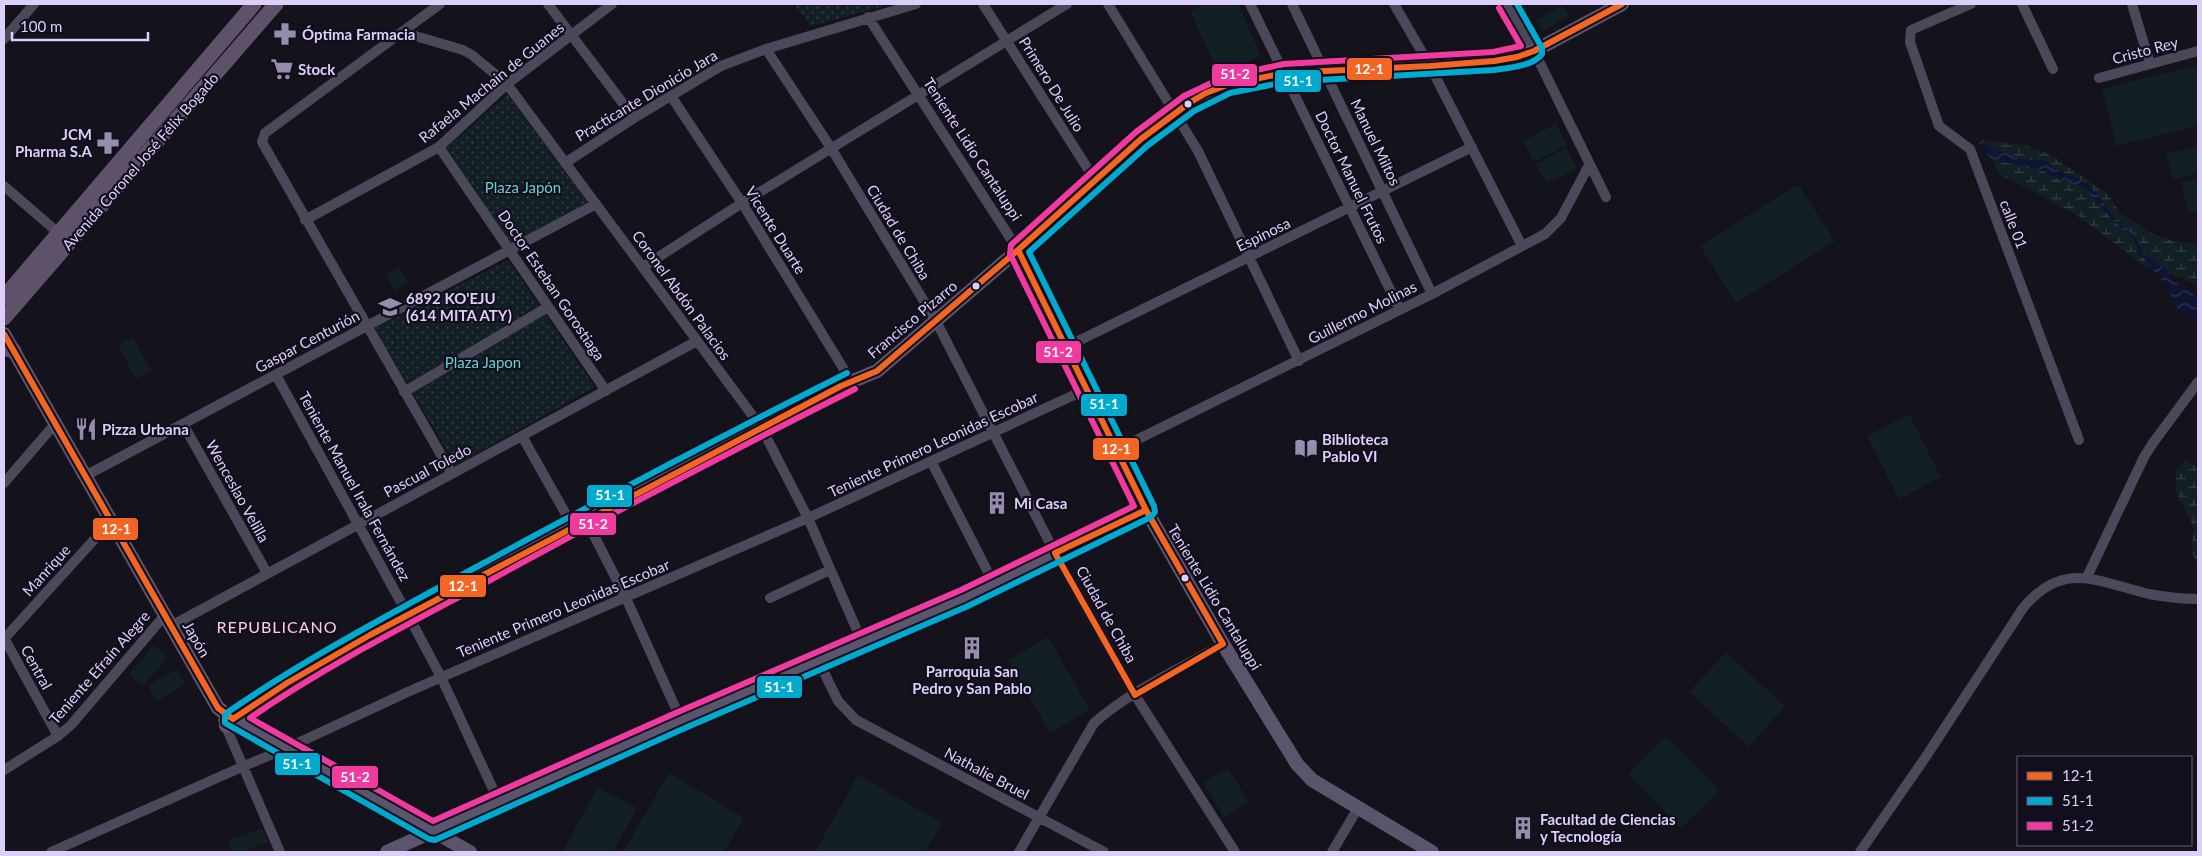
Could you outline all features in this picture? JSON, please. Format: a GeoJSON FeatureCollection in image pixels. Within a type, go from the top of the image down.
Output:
{"type":"FeatureCollection","features":[{"type":"Feature","properties":{"kind":"main road","name":"Avenida Coronel José Félix Bogado"},"geometry":{"type":"LineString","coordinates":[[4,297],[254,4]]}},
{"type":"Feature","properties":{"kind":"main road","name":"Avenida Coronel José Félix Bogado"},"geometry":{"type":"LineString","coordinates":[[4,318],[276,4]]}},
{"type":"Feature","properties":{"kind":"street"},"geometry":{"type":"LineString","coordinates":[[4,39],[34,4]]}},
{"type":"Feature","properties":{"kind":"street"},"geometry":{"type":"LineString","coordinates":[[440,4],[265,133],[262,139],[265,150],[452,474]]}},
{"type":"Feature","properties":{"kind":"street"},"geometry":{"type":"LineString","coordinates":[[548,4],[634,118]]}},
{"type":"Feature","properties":{"kind":"street","name":"Rafaela Machain de Guanes"},"geometry":{"type":"LineString","coordinates":[[305,220],[439,147],[507,84],[612,4]]}},
{"type":"Feature","properties":{"kind":"street","name":"Practicante Dionicio Jara"},"geometry":{"type":"LineString","coordinates":[[565,163],[706,73],[766,48],[916,4]]}},
{"type":"Feature","properties":{"kind":"street","name":"Primero De Julio"},"geometry":{"type":"LineString","coordinates":[[983,4],[1094,180]]}},
{"type":"Feature","properties":{"kind":"street"},"geometry":{"type":"LineString","coordinates":[[643,267],[742,203],[1067,4]]}},
{"type":"Feature","properties":{"kind":"street"},"geometry":{"type":"LineString","coordinates":[[1108,4],[1176,112],[1198,151],[1299,361]]}},
{"type":"Feature","properties":{"kind":"street","name":"Doctor Manuel Frutos"},"geometry":{"type":"LineString","coordinates":[[1250,4],[1400,310]]}},
{"type":"Feature","properties":{"kind":"street","name":"Manuel Miltos"},"geometry":{"type":"LineString","coordinates":[[1292,4],[1432,294]]}},
{"type":"Feature","properties":{"kind":"street"},"geometry":{"type":"LineString","coordinates":[[1394,4],[1430,66],[1522,246]]}},
{"type":"Feature","properties":{"kind":"street"},"geometry":{"type":"LineString","coordinates":[[1507,4],[1534,52],[1606,197]]}},
{"type":"Feature","properties":{"kind":"street","name":"Francisco Pizarro"},"geometry":{"type":"LineString","coordinates":[[230,723],[274,690],[572,525],[851,381],[877,371],[1018,250],[1141,139],[1176,112],[1206,93],[1227,85],[1284,73],[1430,66],[1494,61],[1517,57],[1534,52],[1622,4]]}},
{"type":"Feature","properties":{"kind":"street","name":"calle 01"},"geometry":{"type":"LineString","coordinates":[[1971,4],[1911,30],[1910,42],[1939,126],[1970,149],[2079,440]]}},
{"type":"Feature","properties":{"kind":"street"},"geometry":{"type":"LineString","coordinates":[[2022,4],[2053,69]]}},
{"type":"Feature","properties":{"kind":"street"},"geometry":{"type":"LineString","coordinates":[[2132,4],[2150,64]]}},
{"type":"Feature","properties":{"kind":"street","name":"Teniente Lidio Cantaluppi"},"geometry":{"type":"LineString","coordinates":[[868,17],[1018,250],[1146,510],[1223,644],[1304,773],[1432,852]]}},
{"type":"Feature","properties":{"kind":"street","name":"Coronel Abdón Palacios"},"geometry":{"type":"LineString","coordinates":[[402,32],[463,50],[472,55],[507,84],[761,427],[808,518],[863,644]]}},
{"type":"Feature","properties":{"kind":"street","name":"Ciudad de Chiba"},"geometry":{"type":"LineString","coordinates":[[766,48],[831,148],[936,320],[1055,553],[1135,694],[1235,852]]}},
{"type":"Feature","properties":{"kind":"street","name":"Cristo Rey"},"geometry":{"type":"LineString","coordinates":[[2099,78],[2198,51]]}},
{"type":"Feature","properties":{"kind":"street","name":"Vicente Duarte"},"geometry":{"type":"LineString","coordinates":[[671,96],[742,203],[851,381]]}},
{"type":"Feature","properties":{"kind":"street","name":"Doctor Esteban Gorostiaga"},"geometry":{"type":"LineString","coordinates":[[439,147],[606,391]]}},
{"type":"Feature","properties":{"kind":"street","name":"Espinosa"},"geometry":{"type":"LineString","coordinates":[[1066,347],[1472,147]]}},
{"type":"Feature","properties":{"kind":"street","name":"Guillermo Molinas"},"geometry":{"type":"LineString","coordinates":[[1116,450],[1299,361],[1522,246],[1556,225],[1589,165]]}},
{"type":"Feature","properties":{"kind":"street"},"geometry":{"type":"LineString","coordinates":[[4,186],[70,243]]}},
{"type":"Feature","properties":{"kind":"street","name":"Gaspar Centurión"},"geometry":{"type":"LineString","coordinates":[[85,476],[596,204]]}},
{"type":"Feature","properties":{"kind":"street"},"geometry":{"type":"LineString","coordinates":[[404,392],[548,307]]}},
{"type":"Feature","properties":{"kind":"street","name":"Japón"},"geometry":{"type":"LineString","coordinates":[[4,334],[9,350],[55,424],[218,708],[230,723],[287,748],[470,852]]}},
{"type":"Feature","properties":{"kind":"street","name":"Pascual Toledo"},"geometry":{"type":"LineString","coordinates":[[168,620],[267,573],[698,341]]}},
{"type":"Feature","properties":{"kind":"street","name":"Teniente Manuel Irala Fernández"},"geometry":{"type":"LineString","coordinates":[[276,375],[441,677],[499,802]]}},
{"type":"Feature","properties":{"kind":"street"},"geometry":{"type":"LineString","coordinates":[[2086,577],[2144,457],[2198,382]]}},
{"type":"Feature","properties":{"kind":"street","name":"Teniente Primero Leonidas Escobar"},"geometry":{"type":"LineString","coordinates":[[51,852],[287,748],[441,677],[808,518],[995,433],[1086,389]]}},
{"type":"Feature","properties":{"kind":"street"},"geometry":{"type":"LineString","coordinates":[[4,483],[55,424]]}},
{"type":"Feature","properties":{"kind":"street","name":"Wenceslao Velilla"},"geometry":{"type":"LineString","coordinates":[[183,424],[267,573]]}},
{"type":"Feature","properties":{"kind":"street"},"geometry":{"type":"LineString","coordinates":[[522,436],[572,525]]}},
{"type":"Feature","properties":{"kind":"street"},"geometry":{"type":"LineString","coordinates":[[931,461],[994,584]]}},
{"type":"Feature","properties":{"kind":"street"},"geometry":{"type":"LineString","coordinates":[[387,852],[681,720],[863,644],[994,584],[1146,510]]}},
{"type":"Feature","properties":{"kind":"street"},"geometry":{"type":"LineString","coordinates":[[585,518],[626,598],[681,720]]}},
{"type":"Feature","properties":{"kind":"street","name":"Manrique"},"geometry":{"type":"LineString","coordinates":[[4,638],[111,521]]}},
{"type":"Feature","properties":{"kind":"street"},"geometry":{"type":"LineString","coordinates":[[770,598],[830,570]]}},
{"type":"Feature","properties":{"kind":"street"},"geometry":{"type":"LineString","coordinates":[[1860,852],[1925,758],[2023,608],[2035,595],[2053,582],[2065,578],[2086,577],[2165,597],[2198,599]]}},
{"type":"Feature","properties":{"kind":"street","name":"Teniente Efraín Alegre"},"geometry":{"type":"LineString","coordinates":[[4,770],[58,736],[71,725],[168,620]]}},
{"type":"Feature","properties":{"kind":"street","name":"Central"},"geometry":{"type":"LineString","coordinates":[[4,638],[58,736]]}},
{"type":"Feature","properties":{"kind":"street"},"geometry":{"type":"LineString","coordinates":[[1019,852],[1094,723],[1135,694],[1223,644]]}},
{"type":"Feature","properties":{"kind":"street","name":"Nathalie Bruel"},"geometry":{"type":"LineString","coordinates":[[819,662],[838,701],[856,720],[1104,852]]}},
{"type":"Feature","properties":{"kind":"street"},"geometry":{"type":"LineString","coordinates":[[230,723],[244,766],[280,852]]}},
{"type":"Feature","properties":{"kind":"street"},"geometry":{"type":"LineString","coordinates":[[1332,852],[1358,808]]}},
{"type":"Feature","properties":{"kind":"green space"},"geometry":{"type":"Polygon","coordinates":[[[794,4],[892,4],[811,26],[794,4]]]}},
{"type":"Feature","properties":{"kind":"green space"},"geometry":{"type":"Polygon","coordinates":[[[1206,4],[1238,4],[1261,56],[1219,75],[1190,11],[1206,4]]]}},
{"type":"Feature","properties":{"kind":"green space"},"geometry":{"type":"Polygon","coordinates":[[[1563,5],[1569,16],[1542,31],[1536,20],[1563,5]]]}},
{"type":"Feature","properties":{"kind":"green space"},"geometry":{"type":"Polygon","coordinates":[[[2198,65],[2198,126],[2116,146],[2102,89],[2198,65]]]}},
{"type":"Feature","properties":{"kind":"green space","name":"Plaza Japón"},"geometry":{"type":"Polygon","coordinates":[[[507,94],[588,202],[511,245],[447,148],[507,94]]]}},
{"type":"Feature","properties":{"kind":"green space"},"geometry":{"type":"Polygon","coordinates":[[[1556,124],[1567,145],[1533,162],[1523,141],[1556,124]]]}},
{"type":"Feature","properties":{"kind":"green space"},"geometry":{"type":"Polygon","coordinates":[[[1986,141],[2025,145],[2049,154],[2107,193],[2120,213],[2151,233],[2170,240],[2198,244],[2198,285],[2157,269],[2145,267],[2077,215],[2008,179],[1998,172],[1986,141]]]}},
{"type":"Feature","properties":{"kind":"green space"},"geometry":{"type":"Polygon","coordinates":[[[2198,146],[2198,173],[2173,180],[2166,154],[2198,146]]]}},
{"type":"Feature","properties":{"kind":"green space"},"geometry":{"type":"Polygon","coordinates":[[[1566,148],[1577,168],[1547,184],[1536,164],[1566,148]]]}},
{"type":"Feature","properties":{"kind":"green space"},"geometry":{"type":"Polygon","coordinates":[[[2198,178],[2198,211],[2189,213],[2181,183],[2198,178]]]}},
{"type":"Feature","properties":{"kind":"green space"},"geometry":{"type":"Polygon","coordinates":[[[1798,184],[1835,241],[1736,303],[1700,246],[1798,184]]]}},
{"type":"Feature","properties":{"kind":"green space","name":"Plaza Japon"},"geometry":{"type":"Polygon","coordinates":[[[508,260],[595,387],[456,465],[374,329],[508,260]]]}},
{"type":"Feature","properties":{"kind":"green space"},"geometry":{"type":"Polygon","coordinates":[[[399,267],[408,283],[395,291],[386,275],[399,267]]]}},
{"type":"Feature","properties":{"kind":"green space"},"geometry":{"type":"Polygon","coordinates":[[[133,337],[151,371],[136,379],[118,345],[133,337]]]}},
{"type":"Feature","properties":{"kind":"green space"},"geometry":{"type":"Polygon","coordinates":[[[1909,414],[1941,477],[1899,499],[1867,436],[1909,414]]]}},
{"type":"Feature","properties":{"kind":"green space"},"geometry":{"type":"Polygon","coordinates":[[[2185,461],[2198,467],[2198,563],[2191,549],[2194,529],[2176,492],[2176,470],[2185,461]]]}},
{"type":"Feature","properties":{"kind":"green space"},"geometry":{"type":"Polygon","coordinates":[[[1048,637],[1090,710],[1050,733],[1008,660],[1048,637]]]}},
{"type":"Feature","properties":{"kind":"green space"},"geometry":{"type":"Polygon","coordinates":[[[154,645],[168,657],[143,686],[129,674],[154,645]]]}},
{"type":"Feature","properties":{"kind":"green space"},"geometry":{"type":"Polygon","coordinates":[[[1726,652],[1785,706],[1749,747],[1689,692],[1726,652]]]}},
{"type":"Feature","properties":{"kind":"green space"},"geometry":{"type":"Polygon","coordinates":[[[177,669],[186,684],[157,702],[148,686],[177,669]]]}},
{"type":"Feature","properties":{"kind":"green space"},"geometry":{"type":"Polygon","coordinates":[[[1666,736],[1720,790],[1681,828],[1628,774],[1666,736]]]}},
{"type":"Feature","properties":{"kind":"green space"},"geometry":{"type":"Polygon","coordinates":[[[1228,768],[1249,802],[1224,817],[1203,783],[1228,768]]]}},
{"type":"Feature","properties":{"kind":"green space"},"geometry":{"type":"Polygon","coordinates":[[[669,773],[744,818],[724,852],[623,852],[669,773]]]}},
{"type":"Feature","properties":{"kind":"green space"},"geometry":{"type":"Polygon","coordinates":[[[858,775],[942,823],[925,852],[815,852],[858,775]]]}},
{"type":"Feature","properties":{"kind":"green space"},"geometry":{"type":"Polygon","coordinates":[[[598,787],[637,808],[613,852],[562,852],[598,787]]]}},
{"type":"Feature","properties":{"kind":"green space"},"geometry":{"type":"Polygon","coordinates":[[[262,828],[268,842],[243,852],[233,852],[228,841],[262,828]]]}},
{"type":"Feature","properties":{"kind":"water"},"geometry":{"type":"Polygon","coordinates":[[[1982,139],[1992,148],[2023,160],[2044,160],[2054,168],[2086,182],[2102,199],[2111,214],[2132,233],[2141,246],[2143,253],[2156,261],[2168,272],[2172,280],[2184,286],[2198,300],[2198,318],[2191,318],[2178,310],[2169,290],[2146,261],[2131,237],[2107,214],[2085,188],[2051,176],[2038,168],[2028,169],[1990,158],[1979,143],[1978,140],[1982,139]]]}},
{"type":"Feature","properties":{"kind":"waterway"},"geometry":{"type":"LineString","coordinates":[[2137,243],[2140,254],[2145,257]]}},
{"type":"Feature","properties":{"kind":"transit line","name":"51-1"},"geometry":{"type":"LineString","coordinates":[[847,373],[610,495],[347,638],[228,712],[225,716],[225,723],[429,839],[435,840],[685,728],[968,606],[1151,517],[1155,512],[1154,506],[1029,252],[1147,146],[1194,111],[1230,93],[1285,82],[1494,70],[1520,66],[1533,61],[1542,54],[1542,48],[1517,4]]}},
{"type":"Feature","properties":{"kind":"transit line","name":"12-1"},"geometry":{"type":"LineString","coordinates":[[233,719],[287,683],[370,635],[841,386],[877,371],[1018,250],[1141,139],[1189,103],[1206,93],[1227,85],[1284,73],[1430,66],[1494,61],[1517,57],[1534,51],[1622,4]]}},
{"type":"Feature","properties":{"kind":"transit line","name":"51-2"},"geometry":{"type":"LineString","coordinates":[[855,389],[759,437],[389,634],[332,666],[250,718],[433,821],[678,712],[961,590],[1134,506],[1010,254],[1011,245],[1136,132],[1184,96],[1224,77],[1284,64],[1493,52],[1521,46],[1499,8]]}},
{"type":"Feature","properties":{"kind":"transit line","name":"12-1"},"geometry":{"type":"LineString","coordinates":[[1018,250],[1146,510],[1223,644]]}},
{"type":"Feature","properties":{"kind":"transit line","name":"12-1"},"geometry":{"type":"LineString","coordinates":[[4,334],[218,708],[233,719]]}},
{"type":"Feature","properties":{"kind":"transit line","name":"12-1"},"geometry":{"type":"LineString","coordinates":[[1055,553],[1146,510]]}},
{"type":"Feature","properties":{"kind":"transit line","name":"12-1"},"geometry":{"type":"LineString","coordinates":[[1055,553],[1135,695]]}},
{"type":"Feature","properties":{"kind":"transit line","name":"12-1"},"geometry":{"type":"LineString","coordinates":[[1135,695],[1223,644]]}},
{"type":"Feature","properties":{"kind":"place","name":"Óptima Farmacia"},"geometry":{"type":"Point","coordinates":[285,34]}},
{"type":"Feature","properties":{"kind":"place","name":"Stock"},"geometry":{"type":"Point","coordinates":[282,69]}},
{"type":"Feature","properties":{"kind":"place","name":"JCM Pharma S.A"},"geometry":{"type":"Point","coordinates":[108,143]}},
{"type":"Feature","properties":{"kind":"place","name":"6892 KO'EJU (614 MITA ATY)"},"geometry":{"type":"Point","coordinates":[390,307]}},
{"type":"Feature","properties":{"kind":"place","name":"Pizza Urbana"},"geometry":{"type":"Point","coordinates":[86,429]}},
{"type":"Feature","properties":{"kind":"place","name":"Biblioteca Pablo VI"},"geometry":{"type":"Point","coordinates":[1306,448]}},
{"type":"Feature","properties":{"kind":"place","name":"Mi Casa"},"geometry":{"type":"Point","coordinates":[997,503]}},
{"type":"Feature","properties":{"kind":"place","name":"Parroquia San Pedro y San Pablo"},"geometry":{"type":"Point","coordinates":[972,648]}},
{"type":"Feature","properties":{"kind":"place","name":"Facultad de Ciencias y Tecnología"},"geometry":{"type":"Point","coordinates":[1523,828]}},
{"type":"Feature","properties":{"kind":"district","name":"REPUBLICANO"},"geometry":{"type":"Point","coordinates":[277,626]}}]}
